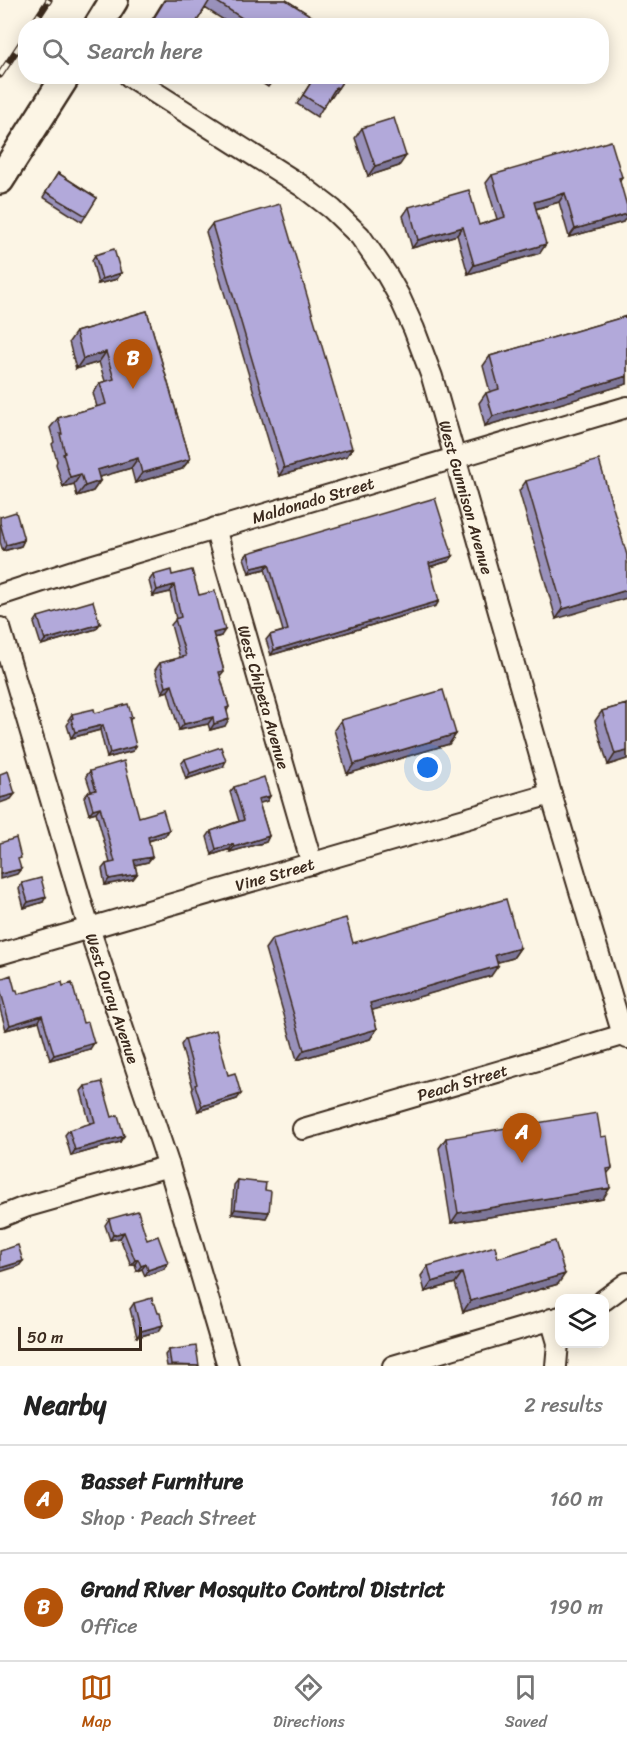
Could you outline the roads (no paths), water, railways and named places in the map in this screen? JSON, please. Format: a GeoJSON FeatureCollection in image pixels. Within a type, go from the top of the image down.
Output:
{"type":"FeatureCollection","features":[{"type":"Feature","properties":{"kind":"street"},"geometry":{"type":"LineString","coordinates":[[103,18],[114,0]]}},
{"type":"Feature","properties":{"kind":"street"},"geometry":{"type":"LineString","coordinates":[[0,180],[61,84]]}},
{"type":"Feature","properties":{"kind":"street","name":"West Gunnison Avenue"},"geometry":{"type":"LineString","coordinates":[[142,84],[302,186],[332,209],[360,236],[387,275],[414,329],[432,377],[551,794],[625,1036]]}},
{"type":"Feature","properties":{"kind":"street","name":"Maldonado Street"},"geometry":{"type":"LineString","coordinates":[[0,595],[73,570],[627,407]]}},
{"type":"Feature","properties":{"kind":"street","name":"West Chipeta Avenue"},"geometry":{"type":"LineString","coordinates":[[215,528],[312,864]]}},
{"type":"Feature","properties":{"kind":"street","name":"West Ouray Avenue"},"geometry":{"type":"LineString","coordinates":[[0,628],[89,928],[169,1166],[228,1366]]}},
{"type":"Feature","properties":{"kind":"street","name":"Vine Street"},"geometry":{"type":"LineString","coordinates":[[0,954],[551,794]]}},
{"type":"Feature","properties":{"kind":"street","name":"Peach Street"},"geometry":{"type":"LineString","coordinates":[[303,1129],[625,1036]]}},
{"type":"Feature","properties":{"kind":"street"},"geometry":{"type":"LineString","coordinates":[[0,1217],[169,1166]]}},
{"type":"Feature","properties":{"kind":"street"},"geometry":{"type":"LineString","coordinates":[[609,1296],[627,1283]]}},
{"type":"Feature","properties":{"kind":"street"},"geometry":{"type":"LineString","coordinates":[[393,1366],[555,1318]]}},
{"type":"Feature","properties":{"kind":"street"},"geometry":{"type":"LineString","coordinates":[[555,1366],[557,1348]]}},
{"type":"Feature","properties":{"kind":"railway"},"geometry":{"type":"LineString","coordinates":[[37,18],[49,0]]}},
{"type":"Feature","properties":{"kind":"railway"},"geometry":{"type":"LineString","coordinates":[[0,75],[18,48]]}},
{"type":"Feature","properties":{"kind":"place","name":"Grand River Mosquito Control District"},"geometry":{"type":"Point","coordinates":[133,389]}},
{"type":"Feature","properties":{"kind":"place","name":"Basset Furniture"},"geometry":{"type":"Point","coordinates":[522,1163]}}]}
